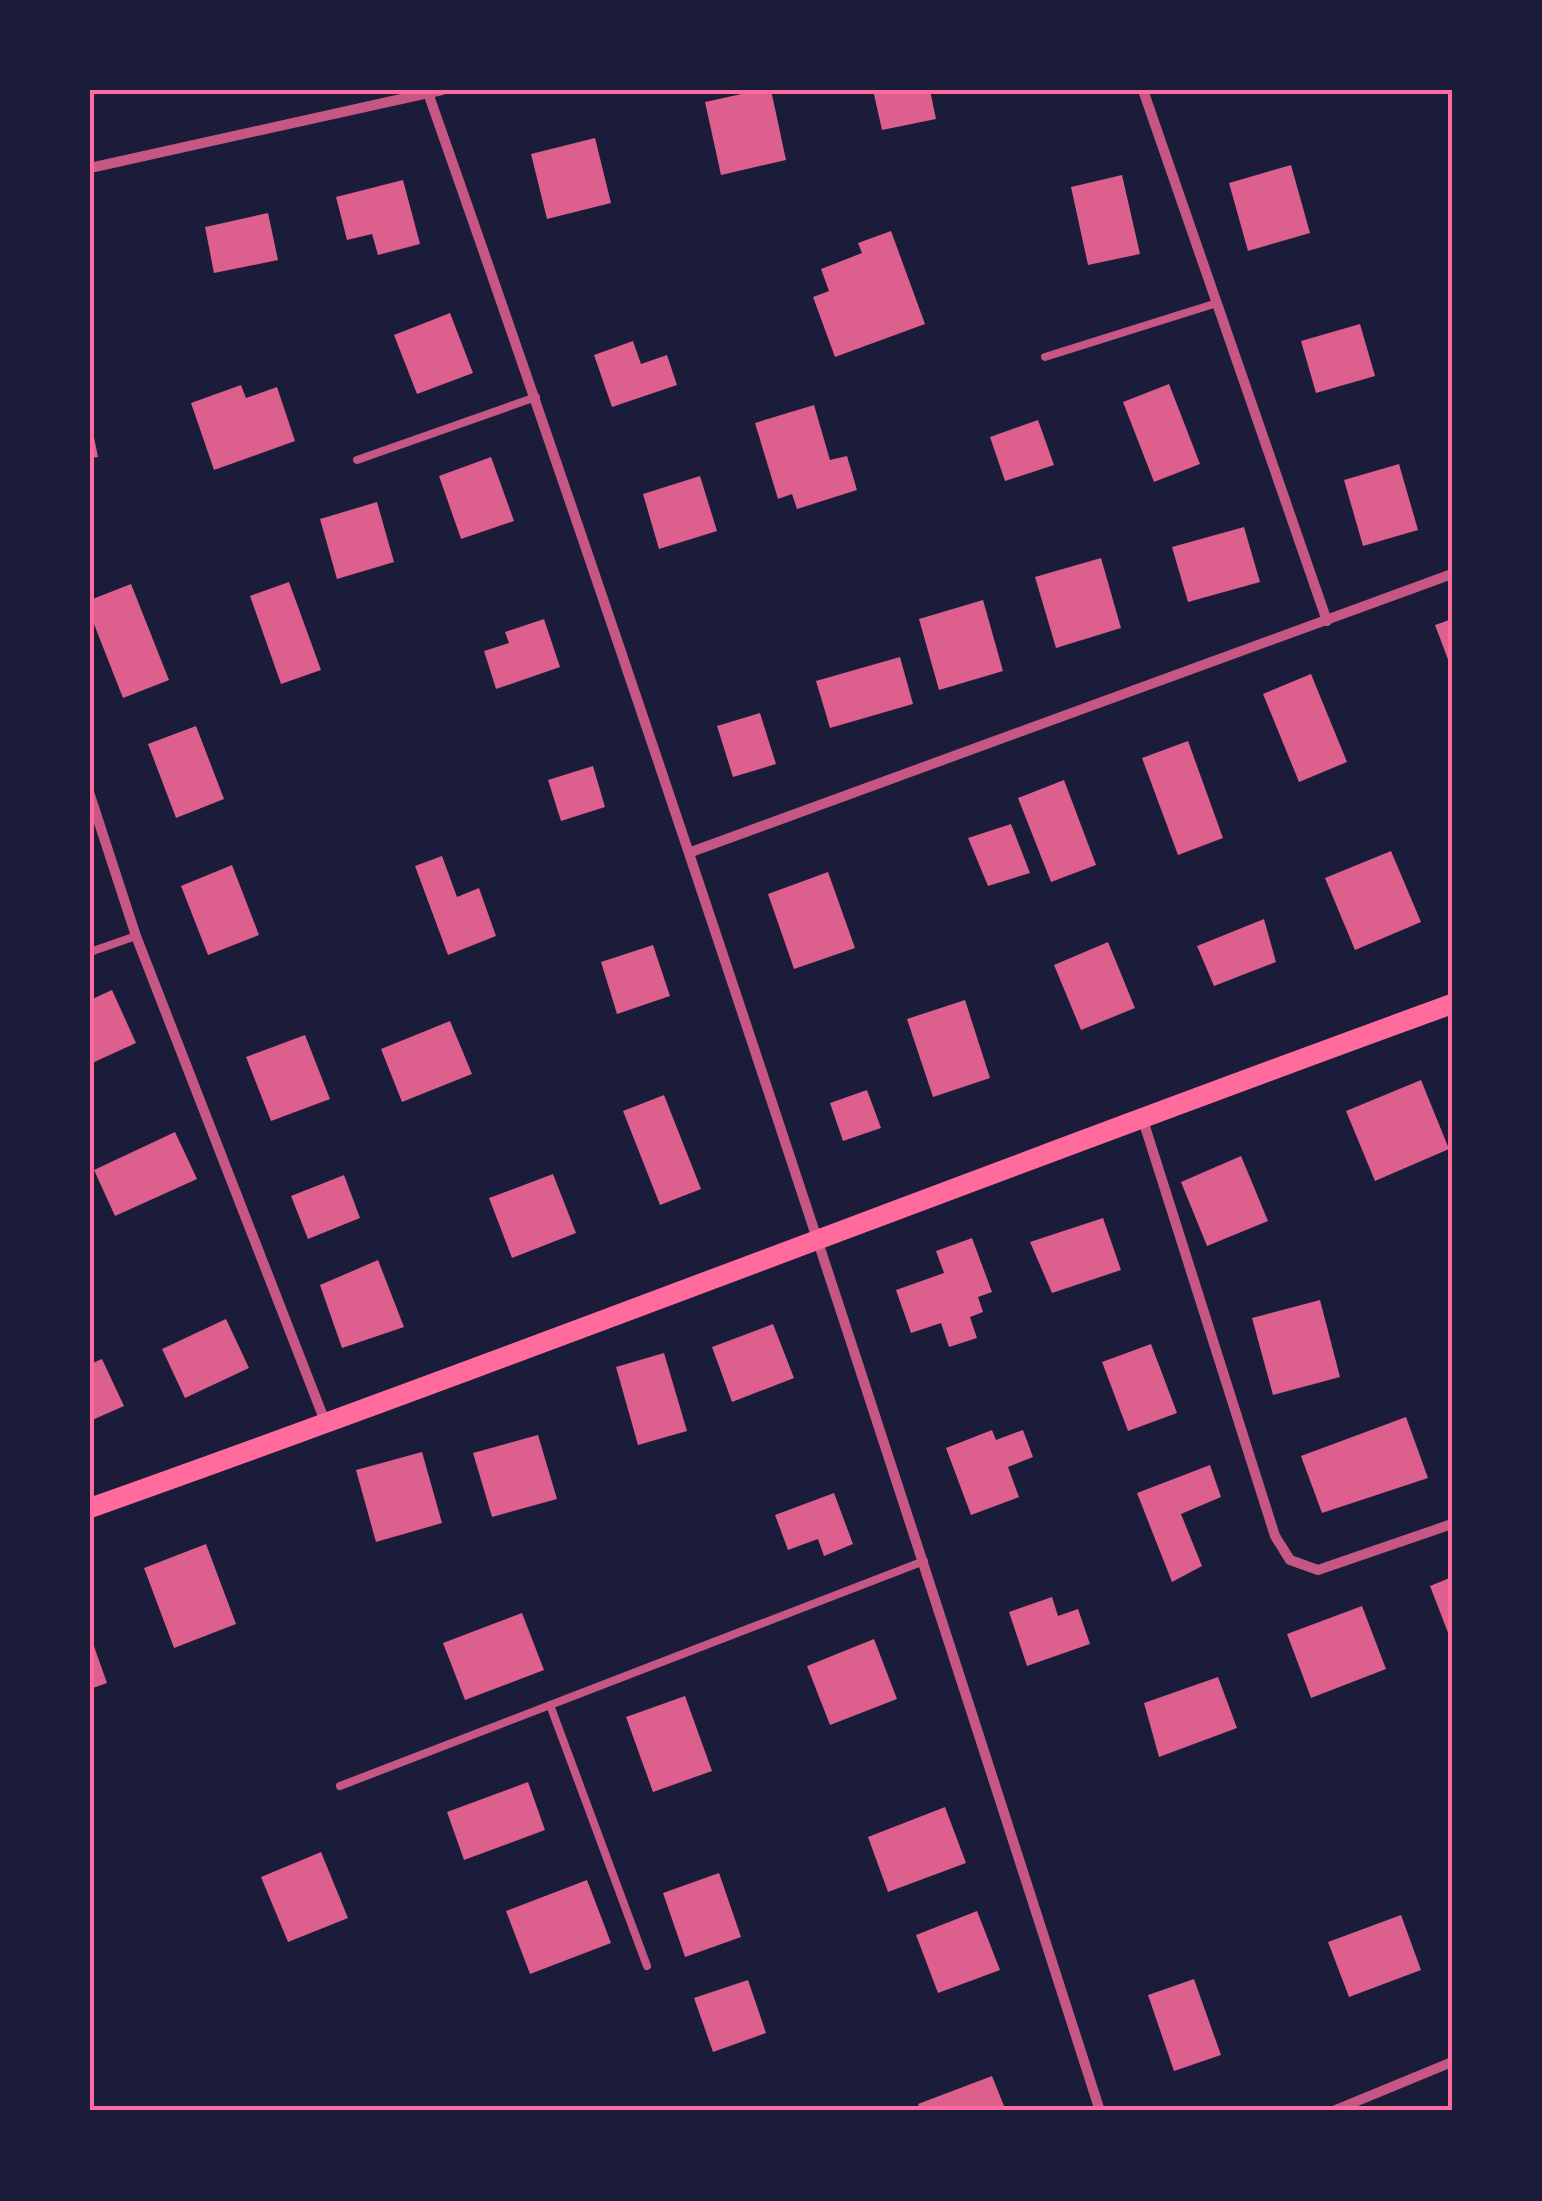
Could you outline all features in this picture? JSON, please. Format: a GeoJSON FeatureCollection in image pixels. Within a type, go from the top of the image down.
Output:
{"type":"FeatureCollection","features":[{"type":"Feature","properties":{"kind":"main road"},"geometry":{"type":"LineString","coordinates":[[90,1508],[326,1424],[1142,1116],[1452,1004]]}},
{"type":"Feature","properties":{"kind":"street"},"geometry":{"type":"LineString","coordinates":[[90,168],[442,90]]}},
{"type":"Feature","properties":{"kind":"street"},"geometry":{"type":"LineString","coordinates":[[1142,90],[1327,620]]}},
{"type":"Feature","properties":{"kind":"street"},"geometry":{"type":"LineString","coordinates":[[428,91],[690,852],[924,1560],[1100,2111]]}},
{"type":"Feature","properties":{"kind":"street"},"geometry":{"type":"LineString","coordinates":[[690,852],[1452,574]]}},
{"type":"Feature","properties":{"kind":"street"},"geometry":{"type":"LineString","coordinates":[[90,794],[136,936],[326,1424]]}},
{"type":"Feature","properties":{"kind":"street"},"geometry":{"type":"LineString","coordinates":[[1142,1116],[1275,1536],[1290,1560],[1318,1570],[1452,1524]]}},
{"type":"Feature","properties":{"kind":"street"},"geometry":{"type":"LineString","coordinates":[[1334,2111],[1452,2062]]}},
{"type":"Feature","properties":{"kind":"lane"},"geometry":{"type":"LineString","coordinates":[[1045,357],[1216,303]]}},
{"type":"Feature","properties":{"kind":"lane"},"geometry":{"type":"LineString","coordinates":[[357,460],[536,397]]}},
{"type":"Feature","properties":{"kind":"lane"},"geometry":{"type":"LineString","coordinates":[[90,952],[136,936]]}},
{"type":"Feature","properties":{"kind":"lane"},"geometry":{"type":"LineString","coordinates":[[340,1786],[924,1560]]}},
{"type":"Feature","properties":{"kind":"lane"},"geometry":{"type":"LineString","coordinates":[[550,1705],[646,1966]]}},
{"type":"Feature","properties":{"kind":"building"},"geometry":{"type":"Polygon","coordinates":[[[771,90],[786,160],[721,175],[705,102],[771,90]]]}},
{"type":"Feature","properties":{"kind":"building"},"geometry":{"type":"Polygon","coordinates":[[[873,90],[930,90],[936,119],[882,130],[873,90]]]}},
{"type":"Feature","properties":{"kind":"building"},"geometry":{"type":"Polygon","coordinates":[[[595,138],[611,203],[547,219],[531,154],[595,138]]]}},
{"type":"Feature","properties":{"kind":"building"},"geometry":{"type":"Polygon","coordinates":[[[1291,165],[1310,233],[1248,251],[1229,183],[1291,165]]]}},
{"type":"Feature","properties":{"kind":"building"},"geometry":{"type":"Polygon","coordinates":[[[1122,175],[1140,254],[1088,265],[1071,187],[1122,175]]]}},
{"type":"Feature","properties":{"kind":"building"},"geometry":{"type":"Polygon","coordinates":[[[403,180],[420,244],[378,255],[372,234],[347,240],[336,197],[403,180]]]}},
{"type":"Feature","properties":{"kind":"building"},"geometry":{"type":"Polygon","coordinates":[[[268,213],[278,260],[214,273],[205,227],[268,213]]]}},
{"type":"Feature","properties":{"kind":"building"},"geometry":{"type":"Polygon","coordinates":[[[891,231],[925,324],[835,357],[813,297],[829,291],[821,269],[862,253],[858,243],[891,231]]]}},
{"type":"Feature","properties":{"kind":"building"},"geometry":{"type":"Polygon","coordinates":[[[450,313],[473,373],[417,394],[394,335],[450,313]]]}},
{"type":"Feature","properties":{"kind":"building"},"geometry":{"type":"Polygon","coordinates":[[[1360,324],[1375,376],[1316,393],[1301,341],[1360,324]]]}},
{"type":"Feature","properties":{"kind":"building"},"geometry":{"type":"Polygon","coordinates":[[[633,341],[641,364],[667,355],[677,385],[612,407],[594,355],[633,341]]]}},
{"type":"Feature","properties":{"kind":"building"},"geometry":{"type":"Polygon","coordinates":[[[1169,384],[1200,464],[1154,482],[1123,402],[1169,384]]]}},
{"type":"Feature","properties":{"kind":"building"},"geometry":{"type":"Polygon","coordinates":[[[241,385],[246,398],[277,387],[295,441],[214,470],[191,403],[241,385]]]}},
{"type":"Feature","properties":{"kind":"building"},"geometry":{"type":"Polygon","coordinates":[[[814,405],[830,460],[847,456],[857,490],[797,509],[792,494],[778,499],[755,423],[814,405]]]}},
{"type":"Feature","properties":{"kind":"building"},"geometry":{"type":"Polygon","coordinates":[[[1038,420],[1054,465],[1005,481],[990,437],[1038,420]]]}},
{"type":"Feature","properties":{"kind":"building"},"geometry":{"type":"Polygon","coordinates":[[[90,428],[98,457],[90,458],[90,428]]]}},
{"type":"Feature","properties":{"kind":"building"},"geometry":{"type":"Polygon","coordinates":[[[491,457],[514,521],[461,539],[439,476],[491,457]]]}},
{"type":"Feature","properties":{"kind":"building"},"geometry":{"type":"Polygon","coordinates":[[[1399,464],[1418,530],[1363,546],[1344,480],[1399,464]]]}},
{"type":"Feature","properties":{"kind":"building"},"geometry":{"type":"Polygon","coordinates":[[[700,476],[717,531],[659,549],[643,494],[700,476]]]}},
{"type":"Feature","properties":{"kind":"building"},"geometry":{"type":"Polygon","coordinates":[[[377,502],[394,562],[337,579],[320,519],[377,502]]]}},
{"type":"Feature","properties":{"kind":"building"},"geometry":{"type":"Polygon","coordinates":[[[1244,527],[1260,582],[1188,602],[1172,547],[1244,527]]]}},
{"type":"Feature","properties":{"kind":"building"},"geometry":{"type":"Polygon","coordinates":[[[1101,558],[1121,628],[1056,648],[1035,577],[1101,558]]]}},
{"type":"Feature","properties":{"kind":"building"},"geometry":{"type":"Polygon","coordinates":[[[289,582],[321,670],[281,684],[250,596],[289,582]]]}},
{"type":"Feature","properties":{"kind":"building"},"geometry":{"type":"Polygon","coordinates":[[[131,584],[169,680],[123,698],[90,614],[90,600],[131,584]]]}},
{"type":"Feature","properties":{"kind":"building"},"geometry":{"type":"Polygon","coordinates":[[[983,600],[1003,671],[939,690],[919,619],[983,600]]]}},
{"type":"Feature","properties":{"kind":"building"},"geometry":{"type":"Polygon","coordinates":[[[544,619],[560,667],[496,689],[484,651],[509,643],[505,632],[544,619]]]}},
{"type":"Feature","properties":{"kind":"building"},"geometry":{"type":"Polygon","coordinates":[[[1452,619],[1452,670],[1435,625],[1452,619]]]}},
{"type":"Feature","properties":{"kind":"building"},"geometry":{"type":"Polygon","coordinates":[[[900,657],[913,704],[830,728],[816,681],[900,657]]]}},
{"type":"Feature","properties":{"kind":"building"},"geometry":{"type":"Polygon","coordinates":[[[1311,674],[1347,762],[1299,782],[1263,694],[1311,674]]]}},
{"type":"Feature","properties":{"kind":"building"},"geometry":{"type":"Polygon","coordinates":[[[760,713],[776,764],[733,777],[717,726],[760,713]]]}},
{"type":"Feature","properties":{"kind":"building"},"geometry":{"type":"Polygon","coordinates":[[[196,726],[224,799],[176,818],[148,744],[196,726]]]}},
{"type":"Feature","properties":{"kind":"building"},"geometry":{"type":"Polygon","coordinates":[[[1188,741],[1223,838],[1178,855],[1142,758],[1188,741]]]}},
{"type":"Feature","properties":{"kind":"building"},"geometry":{"type":"Polygon","coordinates":[[[593,766],[605,807],[561,821],[548,780],[593,766]]]}},
{"type":"Feature","properties":{"kind":"building"},"geometry":{"type":"Polygon","coordinates":[[[1064,780],[1096,865],[1051,882],[1018,798],[1064,780]]]}},
{"type":"Feature","properties":{"kind":"building"},"geometry":{"type":"Polygon","coordinates":[[[1011,824],[1030,873],[988,886],[968,838],[1011,824]]]}},
{"type":"Feature","properties":{"kind":"building"},"geometry":{"type":"Polygon","coordinates":[[[1391,851],[1421,922],[1355,950],[1325,878],[1391,851]]]}},
{"type":"Feature","properties":{"kind":"building"},"geometry":{"type":"Polygon","coordinates":[[[442,856],[457,897],[479,888],[496,936],[448,955],[415,866],[442,856]]]}},
{"type":"Feature","properties":{"kind":"building"},"geometry":{"type":"Polygon","coordinates":[[[232,865],[259,935],[208,955],[181,886],[232,865]]]}},
{"type":"Feature","properties":{"kind":"building"},"geometry":{"type":"Polygon","coordinates":[[[828,872],[855,948],[794,969],[768,894],[828,872]]]}},
{"type":"Feature","properties":{"kind":"building"},"geometry":{"type":"Polygon","coordinates":[[[1264,919],[1276,962],[1214,986],[1197,946],[1264,919]]]}},
{"type":"Feature","properties":{"kind":"building"},"geometry":{"type":"Polygon","coordinates":[[[1108,942],[1135,1008],[1081,1030],[1054,965],[1108,942]]]}},
{"type":"Feature","properties":{"kind":"building"},"geometry":{"type":"Polygon","coordinates":[[[653,945],[670,996],[617,1014],[601,962],[653,945]]]}},
{"type":"Feature","properties":{"kind":"building"},"geometry":{"type":"Polygon","coordinates":[[[112,990],[136,1043],[90,1064],[90,1000],[112,990]]]}},
{"type":"Feature","properties":{"kind":"building"},"geometry":{"type":"Polygon","coordinates":[[[965,1000],[990,1078],[933,1097],[907,1019],[965,1000]]]}},
{"type":"Feature","properties":{"kind":"building"},"geometry":{"type":"Polygon","coordinates":[[[450,1021],[472,1074],[402,1102],[381,1049],[450,1021]]]}},
{"type":"Feature","properties":{"kind":"building"},"geometry":{"type":"Polygon","coordinates":[[[305,1035],[330,1099],[271,1121],[246,1057],[305,1035]]]}},
{"type":"Feature","properties":{"kind":"building"},"geometry":{"type":"Polygon","coordinates":[[[1421,1080],[1449,1149],[1375,1181],[1346,1111],[1421,1080]]]}},
{"type":"Feature","properties":{"kind":"building"},"geometry":{"type":"Polygon","coordinates":[[[867,1090],[881,1128],[843,1141],[830,1103],[867,1090]]]}},
{"type":"Feature","properties":{"kind":"building"},"geometry":{"type":"Polygon","coordinates":[[[664,1095],[701,1189],[660,1205],[623,1111],[664,1095]]]}},
{"type":"Feature","properties":{"kind":"building"},"geometry":{"type":"Polygon","coordinates":[[[175,1132],[197,1179],[115,1216],[94,1170],[175,1132]]]}},
{"type":"Feature","properties":{"kind":"building"},"geometry":{"type":"Polygon","coordinates":[[[1241,1156],[1268,1221],[1207,1246],[1181,1182],[1241,1156]]]}},
{"type":"Feature","properties":{"kind":"building"},"geometry":{"type":"Polygon","coordinates":[[[553,1174],[576,1233],[512,1258],[489,1198],[553,1174]]]}},
{"type":"Feature","properties":{"kind":"building"},"geometry":{"type":"Polygon","coordinates":[[[344,1175],[360,1218],[308,1239],[291,1196],[344,1175]]]}},
{"type":"Feature","properties":{"kind":"building"},"geometry":{"type":"Polygon","coordinates":[[[1103,1218],[1121,1270],[1052,1293],[1030,1242],[1103,1218]]]}},
{"type":"Feature","properties":{"kind":"building"},"geometry":{"type":"Polygon","coordinates":[[[972,1238],[992,1292],[978,1297],[983,1312],[970,1317],[977,1338],[949,1347],[941,1323],[911,1333],[896,1290],[944,1273],[936,1251],[972,1238]]]}},
{"type":"Feature","properties":{"kind":"building"},"geometry":{"type":"Polygon","coordinates":[[[378,1260],[404,1327],[342,1348],[320,1285],[378,1260]]]}},
{"type":"Feature","properties":{"kind":"building"},"geometry":{"type":"Polygon","coordinates":[[[1320,1300],[1340,1377],[1273,1395],[1252,1318],[1320,1300]]]}},
{"type":"Feature","properties":{"kind":"building"},"geometry":{"type":"Polygon","coordinates":[[[226,1319],[249,1368],[185,1398],[162,1349],[226,1319]]]}},
{"type":"Feature","properties":{"kind":"building"},"geometry":{"type":"Polygon","coordinates":[[[773,1324],[794,1378],[732,1402],[712,1347],[773,1324]]]}},
{"type":"Feature","properties":{"kind":"building"},"geometry":{"type":"Polygon","coordinates":[[[1151,1344],[1177,1413],[1128,1431],[1102,1362],[1151,1344]]]}},
{"type":"Feature","properties":{"kind":"building"},"geometry":{"type":"Polygon","coordinates":[[[664,1353],[687,1431],[638,1445],[616,1367],[664,1353]]]}},
{"type":"Feature","properties":{"kind":"building"},"geometry":{"type":"Polygon","coordinates":[[[102,1359],[124,1406],[90,1421],[90,1364],[102,1359]]]}},
{"type":"Feature","properties":{"kind":"building"},"geometry":{"type":"Polygon","coordinates":[[[1406,1417],[1428,1478],[1322,1513],[1301,1456],[1406,1417]]]}},
{"type":"Feature","properties":{"kind":"building"},"geometry":{"type":"Polygon","coordinates":[[[992,1430],[996,1440],[1023,1430],[1033,1457],[1008,1467],[1019,1497],[971,1515],[946,1448],[992,1430]]]}},
{"type":"Feature","properties":{"kind":"building"},"geometry":{"type":"Polygon","coordinates":[[[538,1435],[557,1499],[492,1517],[473,1453],[538,1435]]]}},
{"type":"Feature","properties":{"kind":"building"},"geometry":{"type":"Polygon","coordinates":[[[422,1452],[442,1523],[376,1542],[356,1470],[422,1452]]]}},
{"type":"Feature","properties":{"kind":"building"},"geometry":{"type":"Polygon","coordinates":[[[1210,1465],[1221,1497],[1181,1514],[1202,1566],[1172,1582],[1137,1493],[1210,1465]]]}},
{"type":"Feature","properties":{"kind":"building"},"geometry":{"type":"Polygon","coordinates":[[[834,1493],[853,1544],[824,1556],[818,1539],[788,1550],[775,1515],[834,1493]]]}},
{"type":"Feature","properties":{"kind":"building"},"geometry":{"type":"Polygon","coordinates":[[[206,1544],[236,1624],[174,1648],[144,1568],[206,1544]]]}},
{"type":"Feature","properties":{"kind":"building"},"geometry":{"type":"Polygon","coordinates":[[[1452,1577],[1452,1643],[1430,1586],[1452,1577]]]}},
{"type":"Feature","properties":{"kind":"building"},"geometry":{"type":"Polygon","coordinates":[[[1052,1597],[1058,1616],[1078,1609],[1090,1644],[1027,1666],[1009,1612],[1052,1597]]]}},
{"type":"Feature","properties":{"kind":"building"},"geometry":{"type":"Polygon","coordinates":[[[1362,1606],[1386,1669],[1311,1698],[1287,1634],[1362,1606]]]}},
{"type":"Feature","properties":{"kind":"building"},"geometry":{"type":"Polygon","coordinates":[[[522,1613],[544,1670],[465,1700],[443,1643],[522,1613]]]}},
{"type":"Feature","properties":{"kind":"building"},"geometry":{"type":"Polygon","coordinates":[[[90,1635],[107,1683],[90,1689],[90,1635]]]}},
{"type":"Feature","properties":{"kind":"building"},"geometry":{"type":"Polygon","coordinates":[[[874,1639],[897,1699],[830,1725],[807,1666],[874,1639]]]}},
{"type":"Feature","properties":{"kind":"building"},"geometry":{"type":"Polygon","coordinates":[[[1218,1677],[1237,1728],[1159,1757],[1144,1703],[1218,1677]]]}},
{"type":"Feature","properties":{"kind":"building"},"geometry":{"type":"Polygon","coordinates":[[[685,1696],[712,1771],[653,1792],[626,1717],[685,1696]]]}},
{"type":"Feature","properties":{"kind":"building"},"geometry":{"type":"Polygon","coordinates":[[[528,1782],[545,1830],[464,1860],[447,1812],[528,1782]]]}},
{"type":"Feature","properties":{"kind":"building"},"geometry":{"type":"Polygon","coordinates":[[[945,1807],[966,1863],[888,1892],[868,1837],[945,1807]]]}},
{"type":"Feature","properties":{"kind":"building"},"geometry":{"type":"Polygon","coordinates":[[[321,1852],[348,1918],[288,1942],[261,1877],[321,1852]]]}},
{"type":"Feature","properties":{"kind":"building"},"geometry":{"type":"Polygon","coordinates":[[[719,1873],[741,1937],[685,1957],[663,1893],[719,1873]]]}},
{"type":"Feature","properties":{"kind":"building"},"geometry":{"type":"Polygon","coordinates":[[[587,1880],[611,1943],[530,1974],[506,1911],[587,1880]]]}},
{"type":"Feature","properties":{"kind":"building"},"geometry":{"type":"Polygon","coordinates":[[[977,1911],[1000,1970],[938,1993],[916,1935],[977,1911]]]}},
{"type":"Feature","properties":{"kind":"building"},"geometry":{"type":"Polygon","coordinates":[[[1401,1915],[1421,1970],[1349,1997],[1328,1942],[1401,1915]]]}},
{"type":"Feature","properties":{"kind":"building"},"geometry":{"type":"Polygon","coordinates":[[[1194,1979],[1221,2055],[1174,2071],[1148,1995],[1194,1979]]]}},
{"type":"Feature","properties":{"kind":"building"},"geometry":{"type":"Polygon","coordinates":[[[748,1980],[766,2033],[713,2052],[694,1998],[748,1980]]]}},
{"type":"Feature","properties":{"kind":"building"},"geometry":{"type":"Polygon","coordinates":[[[992,2076],[1006,2111],[921,2111],[918,2104],[992,2076]]]}}]}
